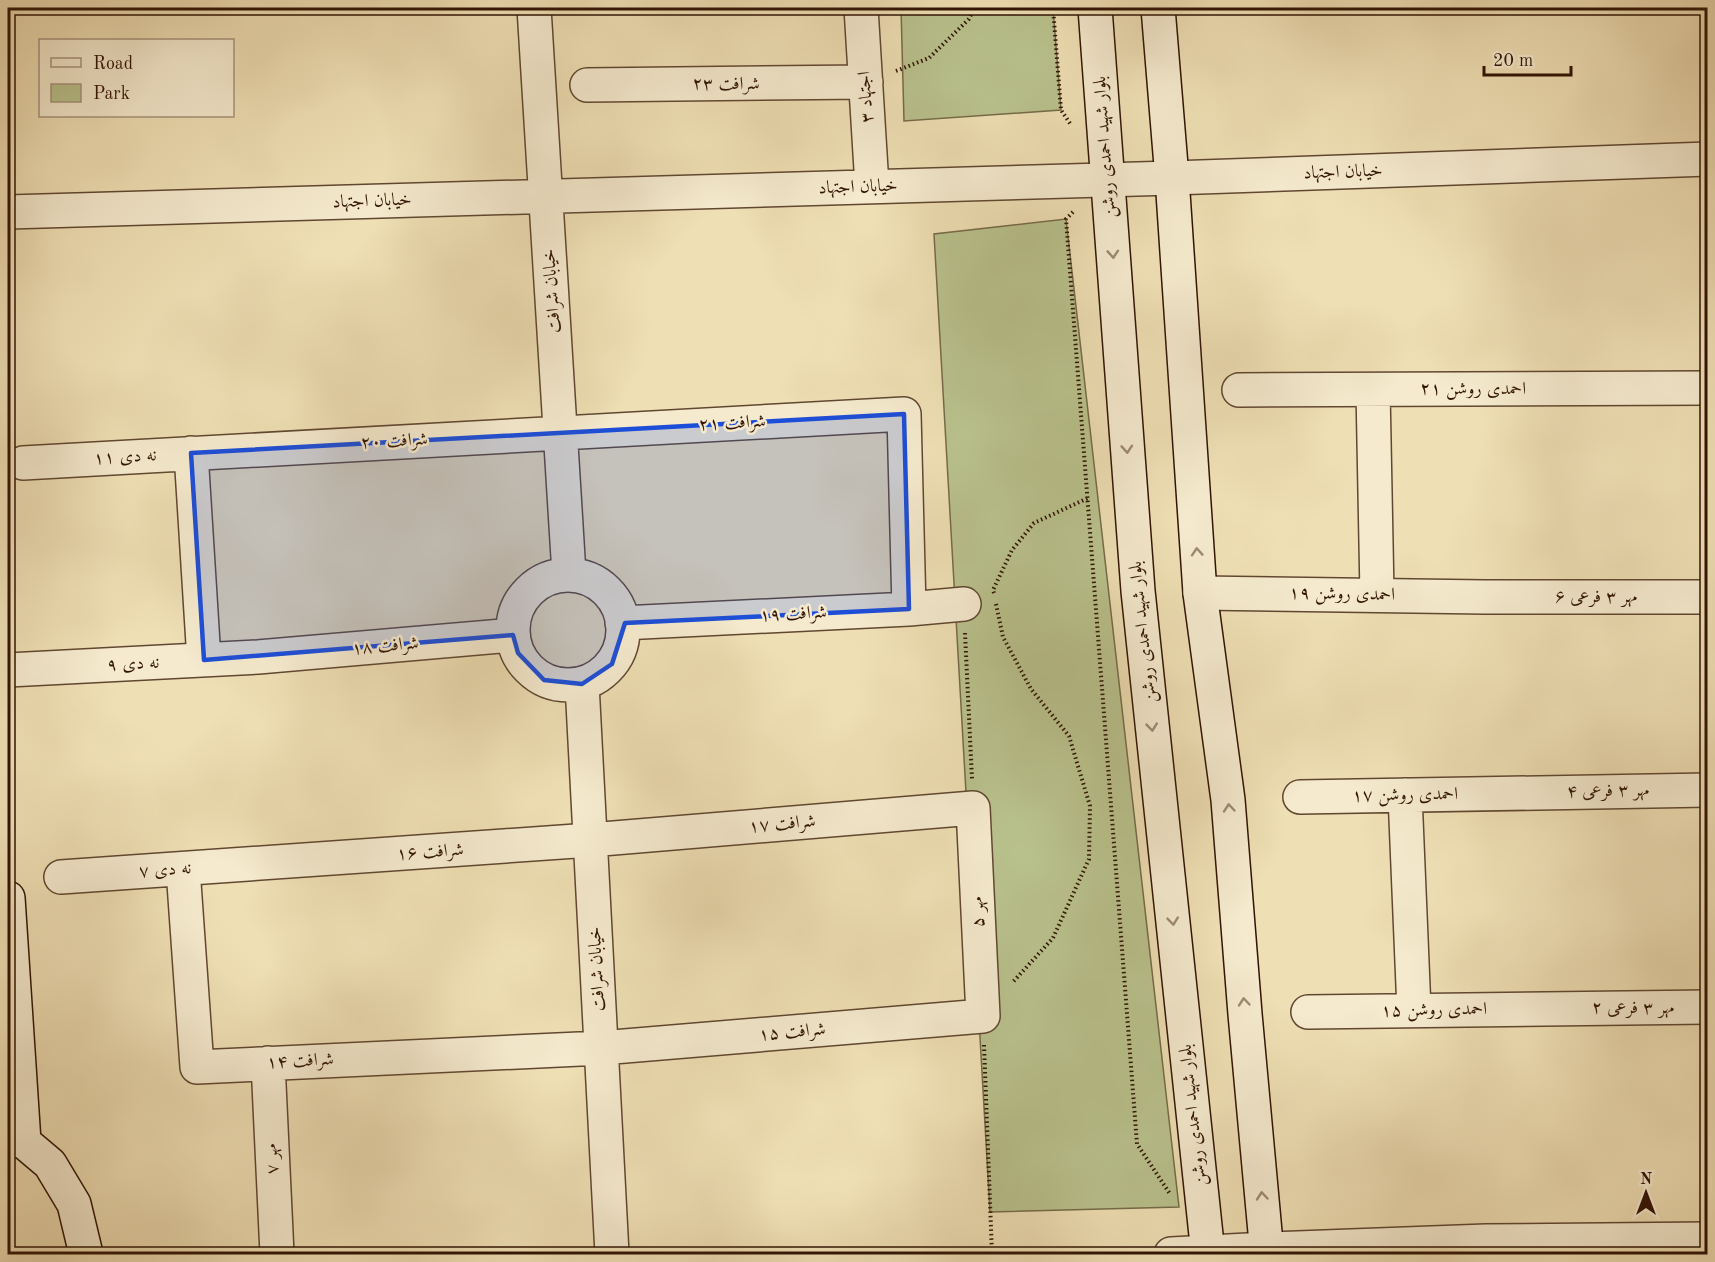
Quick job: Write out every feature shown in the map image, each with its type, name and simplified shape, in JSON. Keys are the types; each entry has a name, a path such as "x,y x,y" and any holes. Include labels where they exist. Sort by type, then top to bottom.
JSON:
{"street":[{"name":"خیابان شرافت","path":"534,8 569,574"},
{"name":"اجتهاد ۳","path":"861,8 872,186"},
{"name":"بلوار شهید احمدی روشن","path":"1095,8 1138,591 1208,1253"},
{"path":"1158,8 1200,593 1228,800 1267,1252"},
{"name":"شرافت ۲۳","path":"587,85 866,82"},
{"name":"خیابان اجتهاد","path":"8,212 1172,178 1707,159"},
{"name":"احمدی روشن ۲۱","path":"1239,390 1707,388"},
{"path":"1373,390 1377,594"},
{"name":"شرافت ۲۱","path":"561,432 904,414 909,609"},
{"name":"شرافت ۲۰","path":"227,451 561,432"},
{"name":"نه دی ۱۱","path":"23,463 227,451"},
{"path":"191,453 204,660"},
{"path":"569,574 587,578 602,586 614,598 622,614 622,623 624,632 620,649 612,664 599,676 582,684 563,685 544,680 529,669 518,654 513,635 514,616 522,599 535,586 552,577 569,574"},
{"name":"احمدی روشن ۱۹","path":"1200,593 1485,597"},
{"name":"مهر ۳ فرعی ۶","path":"1485,597 1707,597"},
{"name":"شرافت ۱۹","path":"622,623 909,609 964,604"},
{"name":"شرافت ۱۸","path":"258,657 513,635"},
{"name":"نه دی ۹","path":"8,670 258,657"},
{"name":"خیابان شرافت","path":"582,684 612,1254"},
{"name":"مهر ۳ فرعی ۴","path":"1509,793 1707,790"},
{"name":"احمدی روشن ۱۷","path":"1300,797 1509,793"},
{"path":"1405,795 1413,1010"},
{"name":"مهر ۵","path":"973,808 983,1016"},
{"name":"شرافت ۱۷","path":"590,840 973,808"},
{"name":"شرافت ۱۶","path":"269,863 590,840"},
{"name":"نه دی ۷","path":"62,877 269,863"},
{"name":"شرافت ۱۴","path":"183,869 197,1067 601,1048"},
{"path":"8,898 16,1140 50,1164 74,1204 86,1254"},
{"name":"مهر ۳ فرعی ۲","path":"1559,1008 1707,1007"},
{"name":"احمدی روشن ۱۵","path":"1308,1012 1559,1008"},
{"name":"شرافت ۱۵","path":"601,1048 983,1016"},
{"name":"مهر ۷","path":"268,1063 277,1254"},
{"path":"1171,1254 1486,1248 1707,1239"}],"path":[{"path":"866,82 929,58 969,19 974,8"},
{"path":"1075,211 1066,219 1137,1144 1173,1198"},
{"path":"992,1254 983,1016 1053,938 1089,859 1090,806 1069,736 1031,689 1003,637 993,590 1012,550 1034,523 1088,498"},
{"path":"964,604 973,808"}],"highlighted area":[{"path":"904,414 909,609 625,623 612,664 582,684 544,680 518,653 513,635 204,660 191,453"}],"green space":[{"path":"901,8 1053,8 1061,110 904,121"},
{"path":"1066,219 1179,1207 990,1212 934,234"}]}
